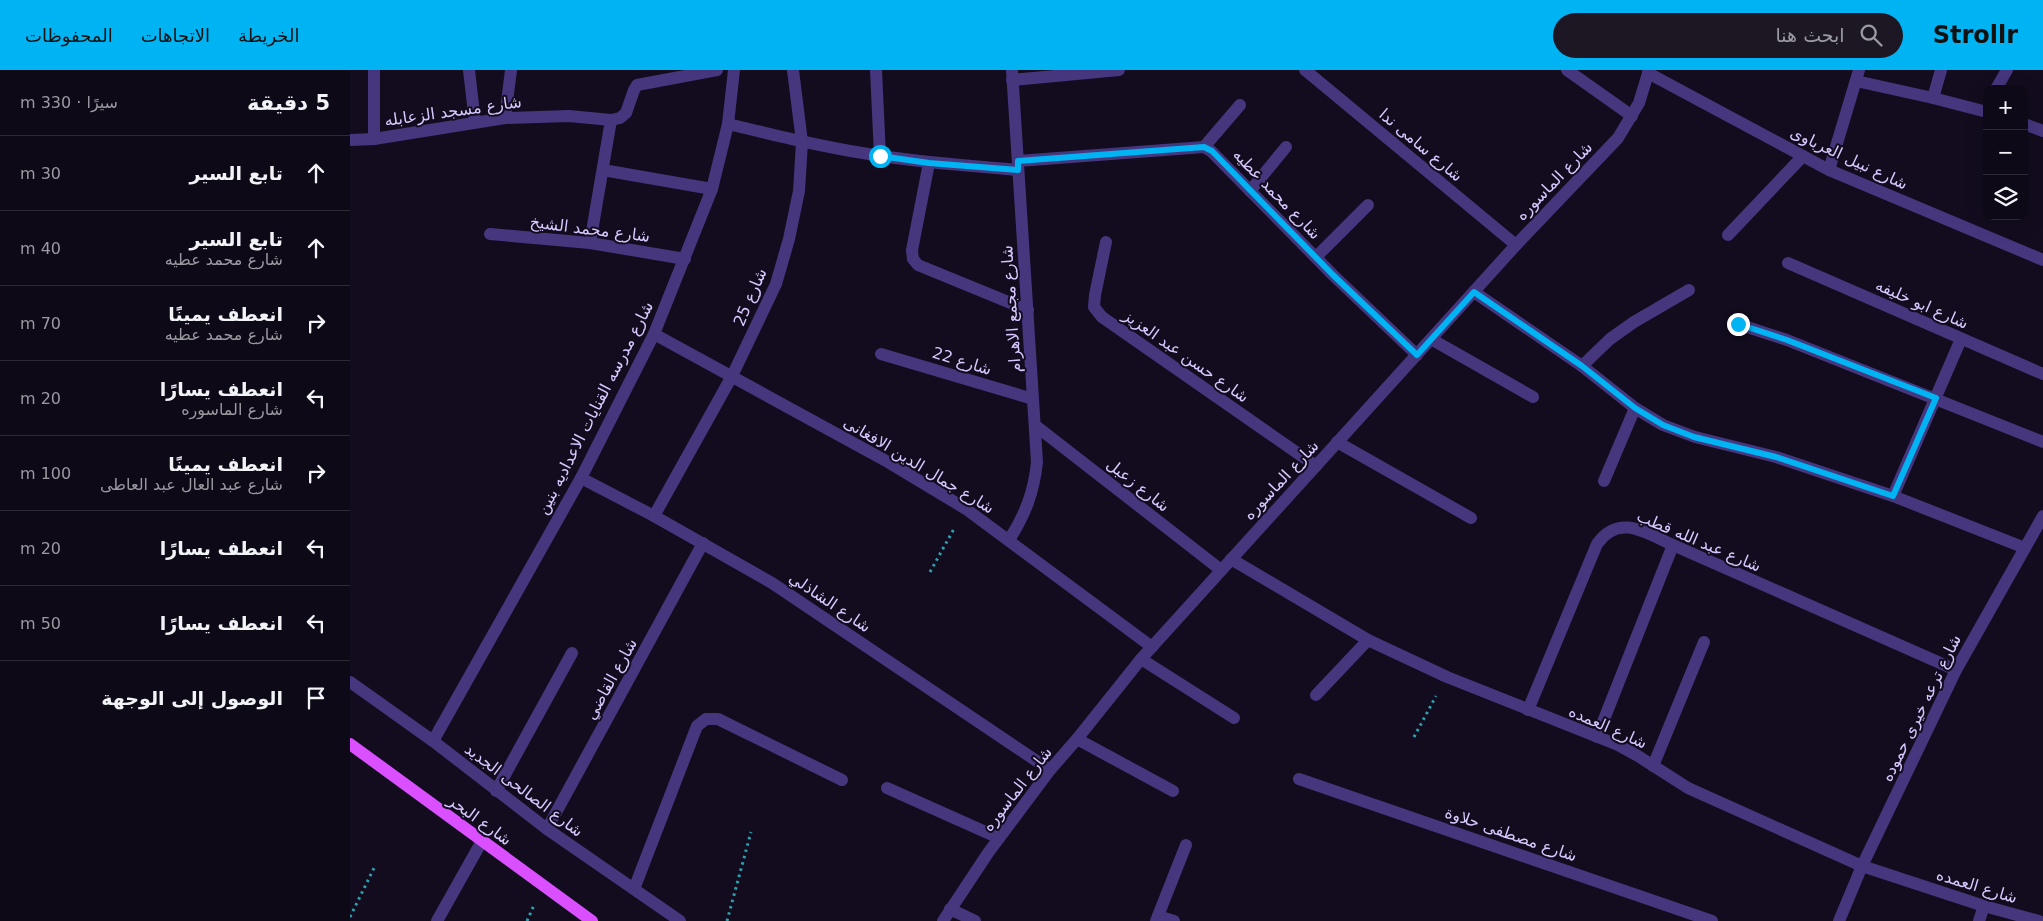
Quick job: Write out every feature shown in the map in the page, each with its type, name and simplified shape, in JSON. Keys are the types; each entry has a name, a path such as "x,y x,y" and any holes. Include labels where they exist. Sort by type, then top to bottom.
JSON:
{"main road":[{"name":"شارع البحر","path":"350,744 592,921"}],"street":[{"path":"374,70 374,139"},
{"path":"470,70 475,122"},
{"path":"505,118 511,70"},
{"path":"590,243 612,120 620,118 626,113 634,90 643,82 687,73 717,70"},
{"name":"شارع مدرسه القنايات الاعداديه بنين","path":"433,741 581,478 654,334 712,189 728,124 734,70"},
{"name":"شارع 25","path":"654,516 732,376 776,284 798,191 802,142 793,70"},
{"path":"876,70 880,156"},
{"path":"1012,75 1119,70"},
{"name":"شارع سامى ندا","path":"1305,70 1516,245"},
{"path":"1567,70 1632,116"},
{"path":"1933,98 1941,70"},
{"path":"1998,85 2007,70"},
{"name":"شارع الماسوره","path":"943,921 999,838 1050,770 1141,659 1230,558 1516,245 1618,138 1639,102 1648,71"},
{"name":"شارع نبيل العرباوى","path":"1648,71 1829,170 2043,260"},
{"name":"شارع مجمع الاهرام","path":"1009,540 1022,520 1033,492 1038,462 1012,75"},
{"path":"1829,170 1858,76 1933,98 1983,109"},
{"path":"728,124 802,142 880,156 929,163 1018,166 1204,147 1240,105"},
{"name":"شارع مسجد الزعابله","path":"350,140 374,139 505,118 569,116 612,120"},
{"path":"2028,125 2043,131"},
{"name":"شارع محمد عطيه","path":"1204,147 1212,151 1316,257 1417,355"},
{"path":"1250,191 1286,147"},
{"path":"1728,235 1803,156"},
{"path":"929,163 912,250 913,259 918,265 1028,310"},
{"path":"603,170 712,189"},
{"path":"1316,257 1368,205"},
{"name":"شارع محمد الشيخ","path":"490,234 590,243 685,259"},
{"name":"شارع حسن عبد العزيز","path":"1106,242 1094,307 1102,317 1316,466"},
{"name":"شارع ابو خليفه","path":"1788,263 2043,374"},
{"path":"1582,366 1610,339 1634,322 1689,290"},
{"path":"1474,292 1582,366 1635,408 1663,425 1694,437 1776,457 1893,496 2025,548"},
{"path":"1738,324 1787,340 2043,442"},
{"name":"شارع جمال الدين الافغانى","path":"654,334 888,462 966,510 1152,647"},
{"path":"1431,339 1533,397"},
{"path":"1893,496 1961,339"},
{"name":"شارع 22","path":"881,354 1033,399"},
{"path":"1604,481 1635,408"},
{"name":"شارع زعبل","path":"1036,426 1220,570"},
{"path":"1337,442 1471,518"},
{"name":"شارع الشاذلي","path":"581,478 654,516 772,582 1050,770"},
{"name":"شارع ترعه خيرى حموده","path":"1839,921 1862,866 1956,670 2043,516"},
{"name":"شارع عبد الله قطب","path":"1528,710 1597,544 1611,530 1620,527 1630,527 1673,545 1956,670"},
{"name":"شارع القاضي","path":"547,829 703,544"},
{"path":"1597,737 1673,545"},
{"name":"شارع العمده","path":"1230,558 1368,640 1446,677 1618,745 1688,788 1862,866 1984,906 2039,921"},
{"path":"1316,695 1368,640"},
{"path":"1653,766 1704,642"},
{"path":"496,791 572,653"},
{"path":"1141,659 1234,718"},
{"name":"شارع الصالحى الجديد","path":"350,682 433,741 547,829 680,921"},
{"path":"634,889 697,726 706,719 718,719 842,780"},
{"path":"1077,739 1173,791"},
{"name":"شارع مصطفى حلاوة","path":"1299,779 1712,921"},
{"path":"887,788 999,838"},
{"path":"437,921 482,841"},
{"path":"1174,921 1157,918 1186,845"},
{"path":"1979,921 1984,906"},
{"path":"950,909 976,921"}],"path":[{"path":"930,572 966,510"},
{"path":"1414,737 1446,677"},
{"path":"727,921 751,832"},
{"path":"350,917 374,868"}],"route":[{"path":"880,156 929,163 1018,170 1018,161 1193,146 1204,147 1212,151 1333,275 1417,355 1474,292 1582,366 1635,408 1663,425 1694,437 1776,457 1893,496 1936,398 1787,340 1738,324"}]}
